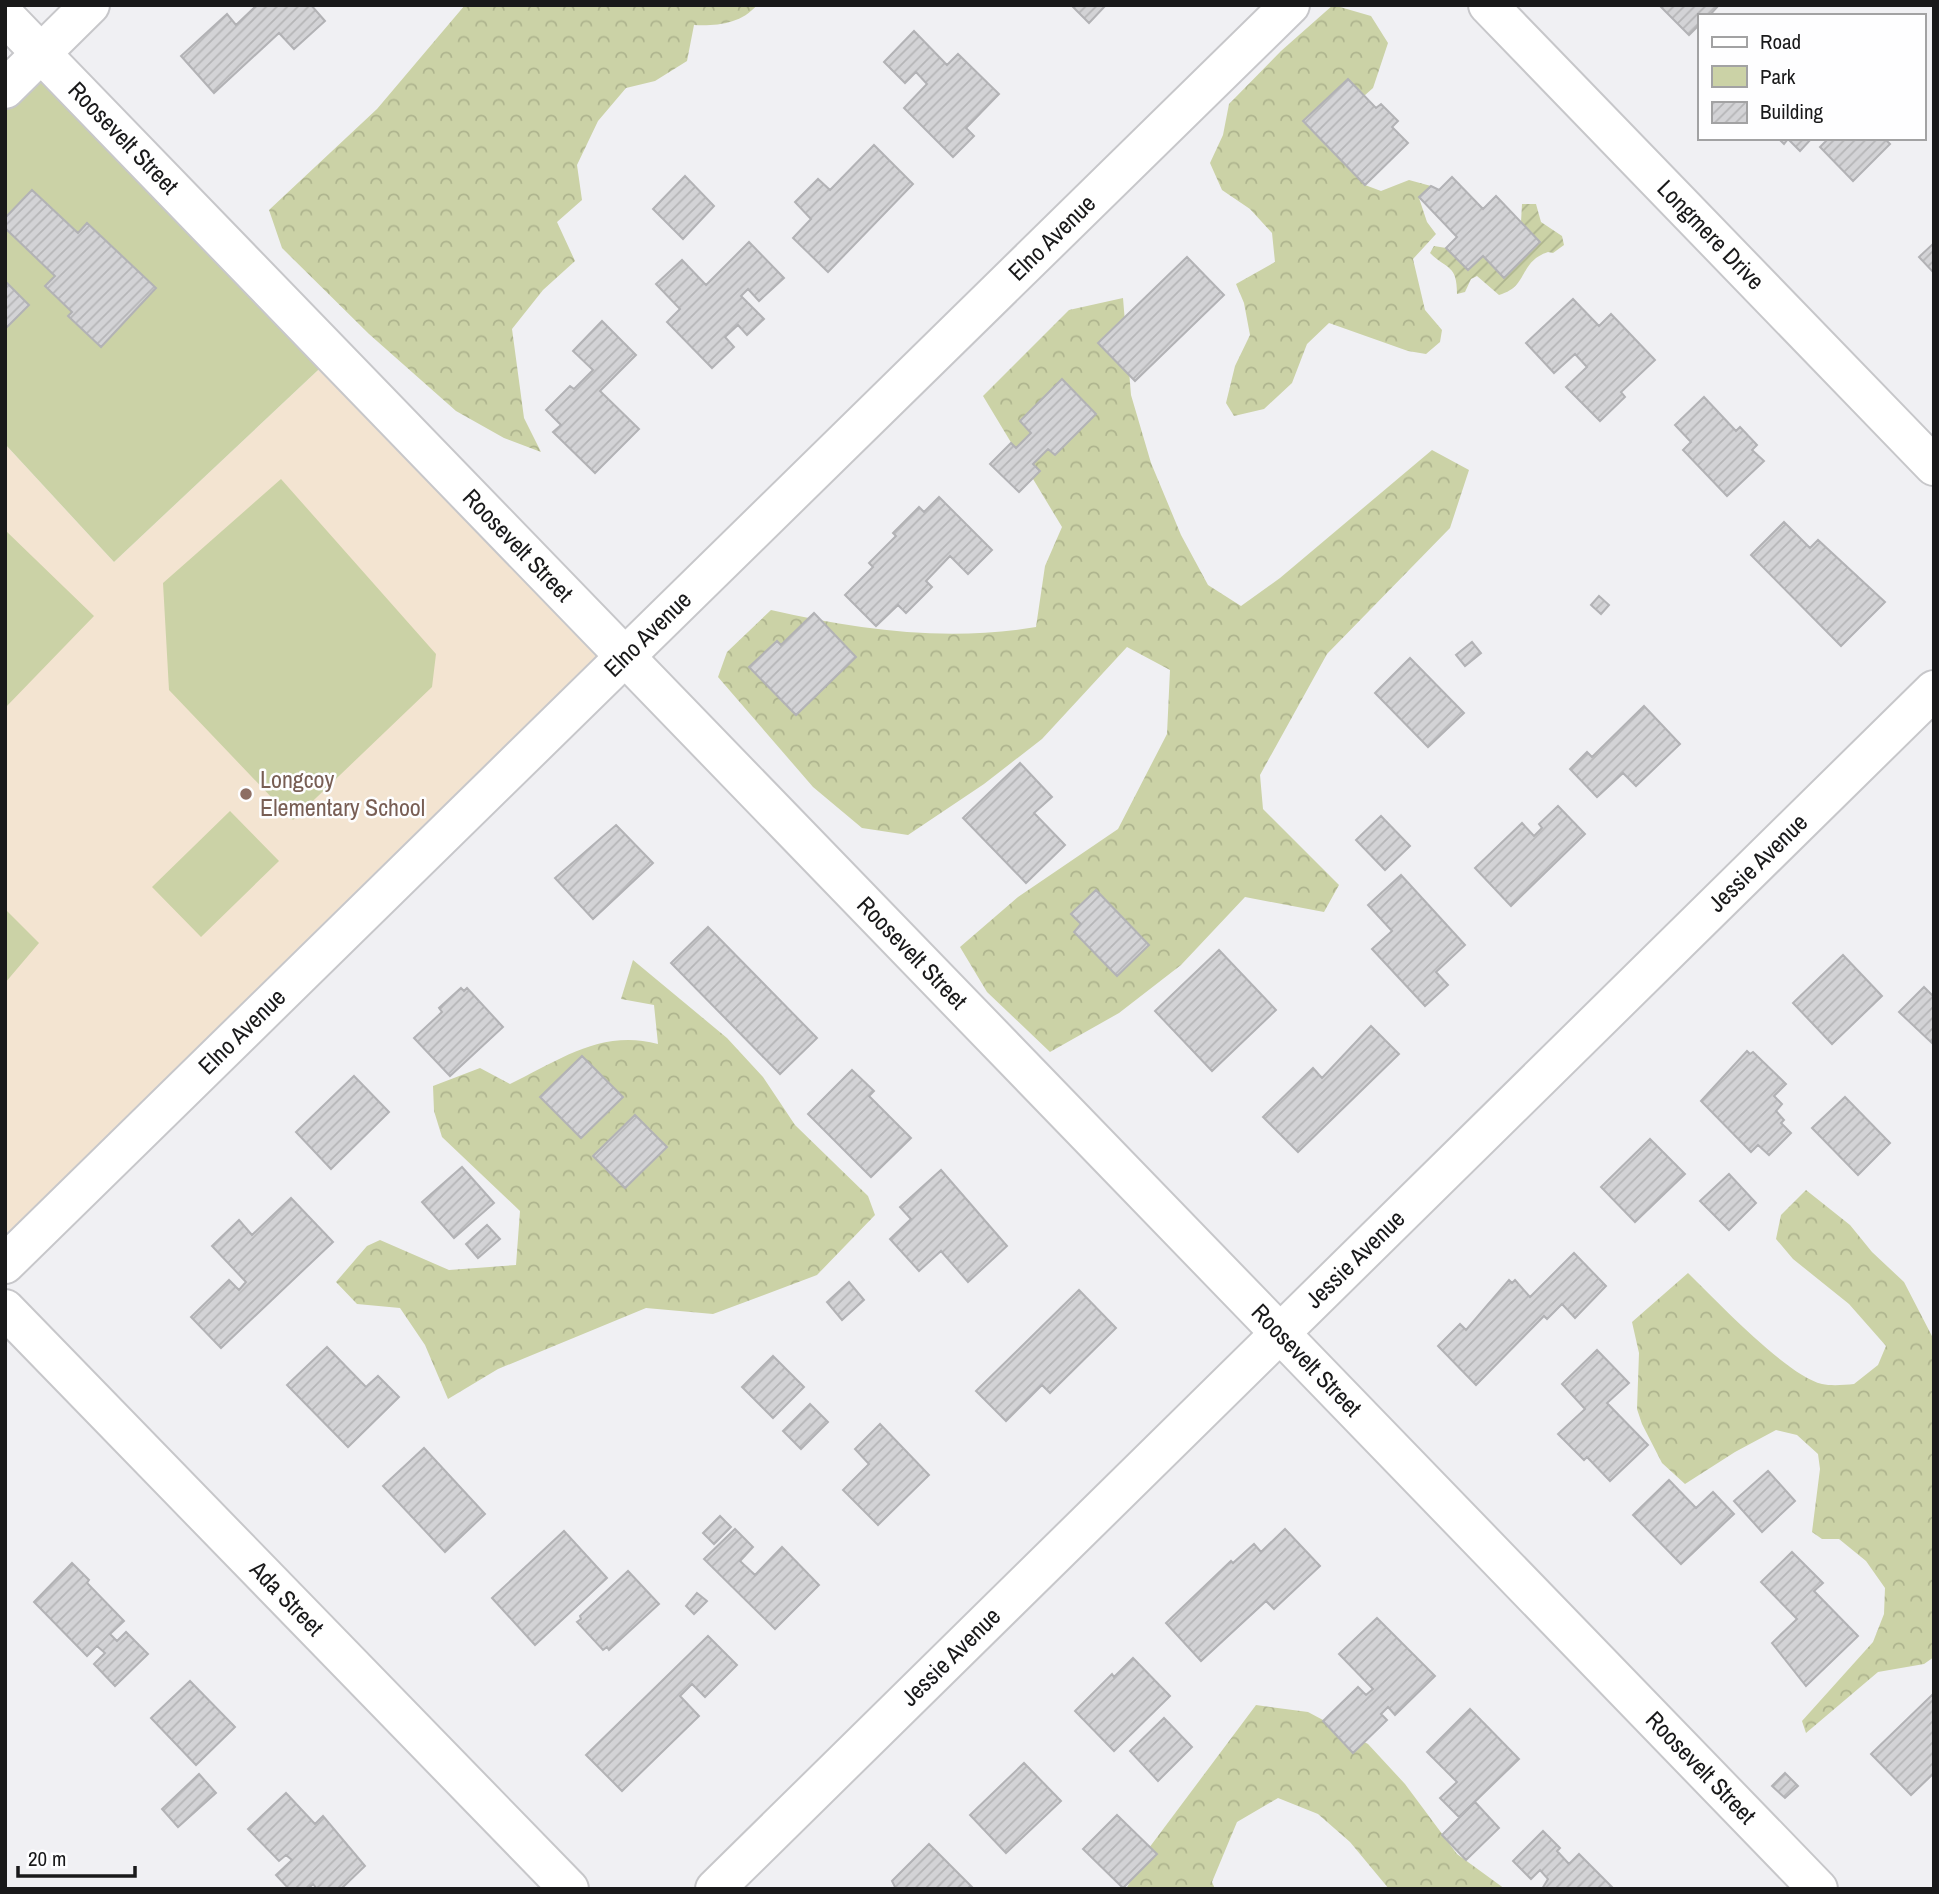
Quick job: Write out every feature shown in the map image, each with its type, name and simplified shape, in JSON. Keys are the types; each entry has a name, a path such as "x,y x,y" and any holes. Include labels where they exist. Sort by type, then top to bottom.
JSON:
{"street":[{"path":"5,89 90,5"},
{"name":"Elno Avenue","path":"5,1264 1290,5"},
{"name":"Longmere Drive","path":"1488,5 1934,466"},
{"name":"Roosevelt Street","path":"5,16 1818,1889"},
{"name":"Jessie Avenue","path":"715,1889 1934,690"},
{"name":"Ada Street","path":"5,1309 569,1889"}],"shaded area":[{"name":"Longcoy Elementary School","path":"333,356 625,659 5,1264 5,444 114,562"}],"green space":[{"path":"465,5 757,5 736,20 694,25 687,61 655,81 626,88 598,121 577,165 582,200 557,222 575,261 543,290 512,329 524,418 541,452 504,438 456,411 369,334 282,248 269,210 377,109"},
{"path":"1333,5 1371,16 1388,43 1373,88 1364,96 1347,79 1303,122 1365,185 1381,191 1409,180 1431,186 1419,198 1427,222 1436,234 1413,259 1425,310 1442,330 1440,342 1426,354 1408,351 1329,323 1307,344 1292,383 1264,409 1234,416 1226,403 1235,366 1250,335 1244,303 1236,284 1275,262 1272,233 1250,209 1222,190 1210,163 1223,135 1229,104 1281,51"},
{"path":"52,64 333,356 114,562 5,444 5,109"},
{"path":"1522,204 1536,204 1541,222 1562,236 1564,245 1553,253 1539,256 1527,268 1520,281 1508,291 1499,295 1477,276 1471,279 1465,292 1457,294 1453,272 1430,253 1434,246 1446,248 1468,270 1483,256 1504,277 1540,242 1521,222"},
{"path":"1123,298 1131,395 1151,463 1181,535 1208,585 1241,606 1280,578 1432,450 1469,470 1450,528 1327,654 1260,775 1263,809 1339,885 1324,912 1245,897 1181,965 1119,1013 1050,1052 987,992 960,947 1018,897 1118,829 1167,734 1170,670 1127,647 1042,739 984,784 908,835 862,828 813,787 718,677 727,652 771,610 903,632 969,633 1036,627 1045,566 1062,527 983,396 1069,310"},
{"path":"281,479 436,654 432,687 293,820 169,690 163,583"},
{"path":"5,530 94,616 5,708"},
{"path":"230,811 279,861 201,937 152,887"},
{"path":"5,909 39,943 5,983"},
{"path":"633,960 727,1038 763,1077 795,1125 868,1196 875,1215 817,1275 713,1314 646,1308 498,1369 448,1399 425,1345 400,1308 357,1304 336,1282 367,1246 380,1240 449,1270 516,1265 520,1211 442,1137 434,1111 433,1086 480,1068 510,1084 581,1049 599,1044 637,1040 658,1044 654,1005 621,999"},
{"path":"1806,1190 1850,1225 1872,1252 1904,1282 1934,1340 1934,1657 1924,1664 1878,1672 1806,1733 1802,1721 1873,1642 1884,1614 1885,1588 1866,1561 1839,1539 1822,1539 1812,1532 1820,1469 1818,1454 1797,1435 1776,1430 1685,1484 1662,1463 1637,1409 1639,1353 1632,1322 1688,1273 1752,1335 1790,1367 1822,1384 1854,1384 1878,1365 1886,1346 1849,1304 1793,1259 1776,1239 1781,1215"},
{"path":"1256,1705 1308,1712 1368,1744 1405,1784 1457,1854 1505,1889 1389,1889 1350,1842 1318,1814 1278,1798 1237,1822 1212,1882 1215,1889 1126,1889 1149,1848"}],"building":[{"path":"257,5 311,5 325,21 294,49 279,33 214,93 181,56 227,14 236,25"},
{"path":"1071,5 1106,5 1089,23"},
{"path":"1659,5 1719,5 1711,14 1698,14 1698,26 1689,35"},
{"path":"914,31 947,65 958,54 999,94 966,128 974,136 953,157 904,108 927,84 916,72 905,83 884,62"},
{"path":"1348,79 1376,108 1381,104 1398,121 1392,127 1408,143 1365,185 1303,121"},
{"path":"1789,140 1810,140 1800,151"},
{"path":"1886,140 1890,144 1853,181 1820,147 1826,141"},
{"path":"874,145 913,184 828,272 793,238 811,219 795,202 818,179 830,190"},
{"path":"685,176 714,206 683,239 653,209"},
{"path":"1452,177 1483,209 1496,196 1540,242 1504,278 1483,256 1468,270 1446,248 1457,237 1419,197 1431,186 1439,190"},
{"path":"32,190 78,233 87,223 156,288 101,347 68,316 72,312 45,286 55,276 5,228 5,218"},
{"path":"749,242 784,278 759,301 748,289 741,296 764,319 747,335 738,325 725,337 734,347 712,368 667,322 680,309 656,284 682,260 706,285"},
{"path":"1934,243 1934,273 1919,257"},
{"path":"1187,257 1224,295 1135,381 1098,343"},
{"path":"5,281 29,305 5,329"},
{"path":"1573,299 1599,326 1611,314 1655,360 1621,392 1625,397 1600,421 1566,387 1587,367 1575,354 1554,373 1526,343"},
{"path":"602,321 636,355 600,391 639,429 595,473 553,432 561,425 546,410 570,386 574,389 593,370 573,351"},
{"path":"1062,379 1096,414 1055,455 1048,449 1033,464 1040,471 1019,492 990,464 1011,443 1016,448 1031,433 1020,421"},
{"path":"1704,397 1736,431 1740,427 1757,445 1752,450 1764,461 1727,496 1683,450 1691,442 1675,425"},
{"path":"939,497 992,550 968,574 950,556 926,581 932,587 906,613 898,605 876,626 845,595 873,567 869,563 896,536 893,533 919,507 924,512"},
{"path":"1784,522 1810,548 1818,540 1885,602 1841,646 1751,555"},
{"path":"1599,596 1609,605 1601,614 1591,605"},
{"path":"814,613 856,657 796,715 749,667 777,641 781,645"},
{"path":"1472,642 1481,653 1465,666 1456,655"},
{"path":"1410,658 1464,713 1428,747 1375,693"},
{"path":"1644,706 1680,744 1636,786 1623,773 1597,797 1570,769 1587,752 1592,757"},
{"path":"1020,763 1052,797 1034,813 1065,845 1026,883 963,818"},
{"path":"1558,806 1585,834 1511,906 1475,868 1522,823 1534,836 1542,828 1539,824"},
{"path":"1381,816 1410,846 1385,870 1356,840"},
{"path":"616,825 653,863 593,919 555,878"},
{"path":"1401,875 1465,945 1436,972 1448,985 1425,1006 1372,949 1392,931 1368,905"},
{"path":"1096,890 1149,945 1117,976 1074,932 1081,924 1071,914"},
{"path":"708,927 817,1038 780,1074 671,963"},
{"path":"1219,950 1276,1010 1212,1071 1155,1011"},
{"path":"1843,955 1882,996 1832,1044 1793,1003"},
{"path":"1924,987 1934,997 1933,1044 1899,1012"},
{"path":"461,988 464,991 467,988 503,1027 450,1076 414,1038 442,1012 439,1008"},
{"path":"1371,1026 1399,1054 1298,1152 1263,1117 1313,1068 1322,1078"},
{"path":"1747,1051 1750,1054 1753,1052 1786,1084 1774,1096 1782,1104 1776,1111 1784,1120 1781,1123 1791,1133 1769,1155 1758,1145 1751,1152 1701,1101"},
{"path":"582,1056 623,1097 581,1138 540,1097"},
{"path":"852,1070 874,1091 869,1096 911,1138 871,1177 808,1114"},
{"path":"354,1076 389,1112 331,1169 296,1132"},
{"path":"1845,1097 1890,1143 1858,1175 1812,1128"},
{"path":"635,1115 667,1147 625,1188 593,1156"},
{"path":"1650,1139 1685,1174 1635,1222 1601,1187"},
{"path":"462,1167 494,1203 454,1238 422,1202"},
{"path":"941,1170 1007,1246 968,1282 941,1251 919,1271 890,1239 911,1219 900,1207"},
{"path":"1729,1174 1756,1203 1729,1230 1700,1201"},
{"path":"291,1198 333,1242 221,1348 191,1317 229,1280 239,1290 246,1282 212,1246 239,1220 252,1235"},
{"path":"487,1225 500,1239 478,1258 466,1244"},
{"path":"1574,1253 1606,1286 1575,1318 1562,1304 1547,1319 1544,1316 1476,1385 1438,1346 1460,1324 1466,1330 1509,1280 1512,1283 1515,1280 1530,1297"},
{"path":"849,1282 864,1300 842,1320 827,1302"},
{"path":"1079,1290 1116,1328 1050,1393 1042,1385 1006,1421 976,1391"},
{"path":"327,1347 366,1387 378,1376 399,1397 348,1447 287,1385"},
{"path":"1597,1350 1629,1383 1607,1403 1648,1445 1610,1481 1587,1457 1584,1460 1558,1434 1585,1409 1562,1384"},
{"path":"773,1356 804,1387 773,1418 742,1387"},
{"path":"810,1404 828,1422 801,1449 783,1431"},
{"path":"880,1424 929,1475 878,1525 843,1490 869,1464 855,1449"},
{"path":"424,1448 485,1514 445,1552 383,1486"},
{"path":"1768,1471 1795,1501 1762,1532 1734,1501"},
{"path":"1669,1480 1696,1508 1713,1492 1734,1514 1681,1564 1633,1515"},
{"path":"720,1516 731,1527 714,1544 703,1533"},
{"path":"735,1529 753,1547 740,1561 755,1575 782,1547 819,1585 775,1629 704,1559"},
{"path":"1285,1529 1320,1566 1274,1609 1266,1601 1201,1661 1166,1623 1231,1561 1233,1563 1254,1544 1261,1552"},
{"path":"564,1531 607,1578 535,1645 492,1598"},
{"path":"1792,1552 1823,1583 1814,1591 1858,1636 1806,1686 1772,1643 1797,1619 1761,1582"},
{"path":"72,1563 89,1580 87,1583 124,1621 110,1634 117,1641 126,1632 148,1654 115,1686 94,1664 105,1653 97,1646 87,1656 34,1602"},
{"path":"628,1571 659,1604 609,1650 607,1647 603,1650 577,1622 581,1619 580,1616"},
{"path":"697,1593 707,1601 694,1614 686,1606"},
{"path":"1377,1618 1435,1676 1395,1715 1388,1707 1381,1714 1387,1720 1353,1753 1323,1721 1358,1687 1366,1695 1373,1689 1339,1654"},
{"path":"708,1636 737,1665 705,1697 692,1684 680,1696 699,1716 622,1791 586,1755"},
{"path":"1133,1658 1170,1696 1114,1751 1075,1711 1112,1674 1114,1677"},
{"path":"190,1681 235,1727 196,1765 151,1718"},
{"path":"1933,1694 1934,1773 1911,1795 1871,1754"},
{"path":"1470,1709 1519,1759 1459,1817 1440,1798 1457,1782 1427,1752"},
{"path":"1164,1718 1192,1747 1158,1781 1130,1751"},
{"path":"1024,1763 1061,1801 1006,1853 970,1815"},
{"path":"1785,1773 1798,1786 1785,1798 1772,1786"},
{"path":"199,1774 216,1793 178,1827 162,1809"},
{"path":"286,1793 315,1824 323,1816 365,1866 341,1889 317,1889 313,1884 308,1889 289,1889 276,1875 292,1860 286,1855 279,1861 248,1829"},
{"path":"1475,1802 1499,1828 1466,1860 1442,1835"},
{"path":"1117,1815 1157,1854 1123,1888 1083,1849"},
{"path":"1543,1831 1560,1848 1557,1851 1569,1864 1579,1854 1614,1889 1542,1889 1548,1879 1540,1870 1531,1879 1513,1861"},
{"path":"929,1844 974,1889 896,1889 892,1881"}],"place":[{"name":"Longcoy Elementary School","path":"246,794"}]}
